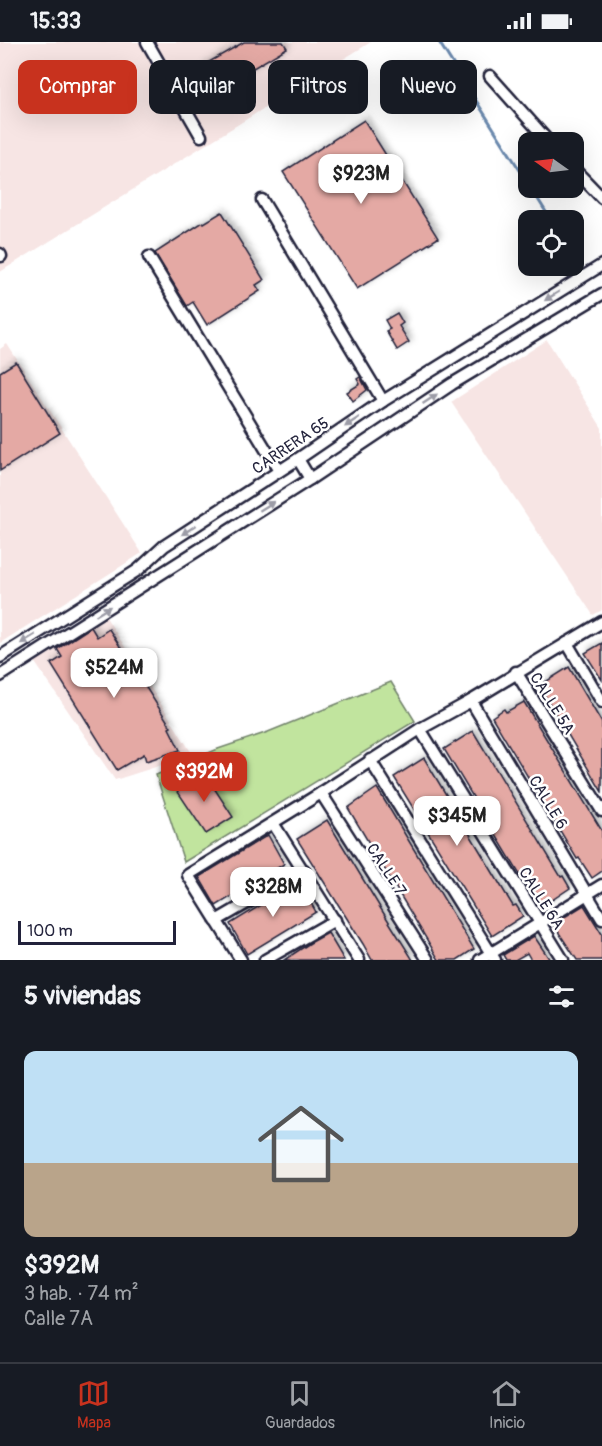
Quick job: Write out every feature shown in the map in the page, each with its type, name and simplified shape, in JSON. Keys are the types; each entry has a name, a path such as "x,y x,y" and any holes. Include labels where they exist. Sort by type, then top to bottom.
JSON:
{"street":[{"path":"147,42 201,136"},
{"path":"490,76 540,132"},
{"path":"584,179 602,198"},
{"path":"262,200 383,401"},
{"path":"149,257 279,471"},
{"name":"CARRERA 65","path":"0,657 138,570 164,546 383,401 602,265"},
{"path":"0,676 310,479 452,384 602,294"},
{"path":"298,459 310,479"},
{"path":"241,960 189,875 420,729 602,622"},
{"path":"567,643 602,702"},
{"name":"CALLE 5A","path":"516,672 602,811"},
{"name":"CALLE 6","path":"471,701 602,919"},
{"name":"CALLE 6A","path":"420,729 563,960"},
{"path":"370,760 493,957"},
{"name":"CALLE 7","path":"321,793 428,960"},
{"path":"273,823 359,960"},
{"path":"216,921 304,870"},
{"path":"480,960 493,957 540,923 602,885"},
{"path":"265,960 335,920"}],"shaded area":[{"path":"0,42 371,42 342,60 268,60 268,106 256,113 256,60 149,60 149,114 255,114 0,272"},
{"path":"547,340 602,428 602,610 593,615 451,402"},
{"path":"7,344 142,553 0,643 0,349"},
{"path":"106,617 193,755 115,780 34,661"}],"green space":[{"path":"391,682 415,721 184,862 156,775"}],"building":[{"path":"244,42 283,42 287,48 256,66 256,60 212,60"},
{"path":"364,120 438,238 357,289 283,172"},
{"path":"222,212 264,280 256,285 260,291 207,325 193,302 187,306 155,253"},
{"path":"397,313 403,323 399,326 409,342 397,350 386,331 390,329 385,320"},
{"path":"16,362 60,433 0,471 0,372"},
{"path":"360,377 367,390 353,401 347,392 360,384 357,379"},
{"path":"91,627 97,637 109,629 171,727 169,728 180,750 146,761 144,754 117,770 51,664 62,657 57,649"},
{"path":"602,643 602,680 585,653"},
{"path":"569,667 602,723 602,792 539,686"},
{"path":"524,702 602,831 602,871 592,878 579,858 577,859 492,717 504,709 506,712"},
{"path":"473,731 561,877 563,876 570,888 540,908 444,749"},
{"path":"424,758 513,906 516,905 523,916 492,936 394,777"},
{"path":"203,771 233,817 206,834 176,789"},
{"path":"377,788 474,949 457,960 439,960 348,808"},
{"path":"327,820 413,960 372,960 297,839"},
{"path":"268,835 284,864 216,906 199,877"},
{"path":"299,882 316,912 247,954 230,924"},
{"path":"584,905 602,934 602,960 577,960 553,924"},
{"path":"328,933 344,960 284,960 310,943"},
{"path":"534,936 550,960 531,960 527,953 515,960 506,960 503,955"}],"waterway":[{"path":"439,42 518,167"},
{"path":"537,198 545,210"}]}
